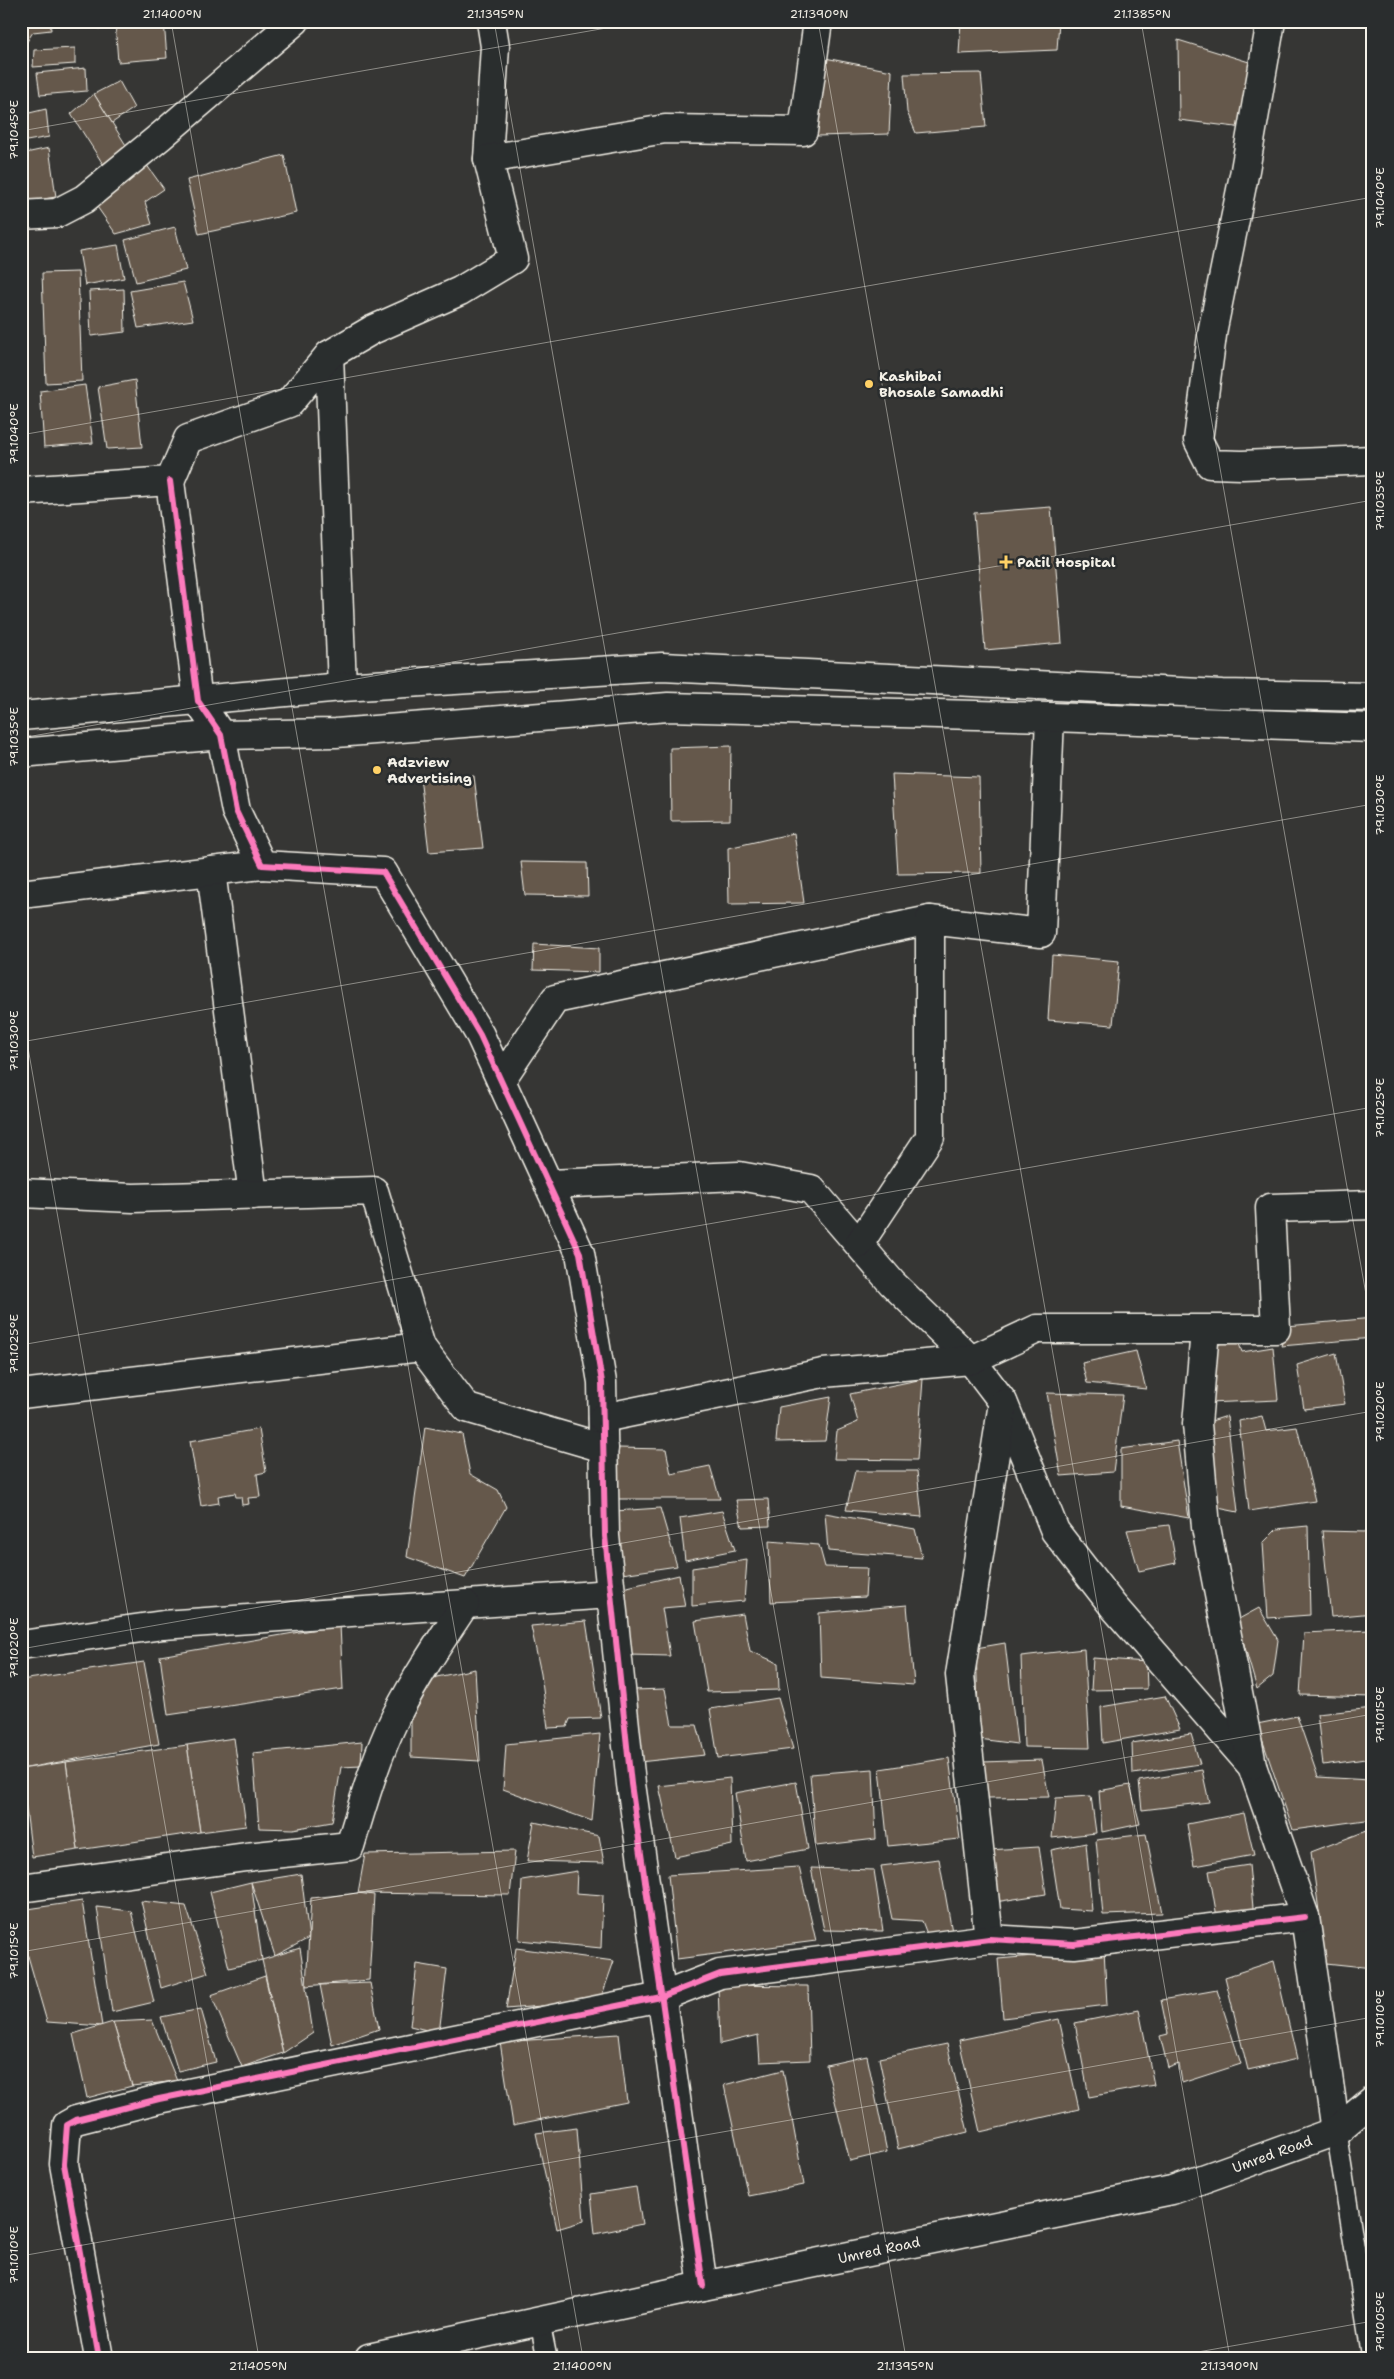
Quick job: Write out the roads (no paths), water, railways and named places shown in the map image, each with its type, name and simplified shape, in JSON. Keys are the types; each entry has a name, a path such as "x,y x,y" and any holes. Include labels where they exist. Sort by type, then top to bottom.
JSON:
{"street":[{"path":"21,215 57,213 84,199 295,21"},
{"path":"262,865 236,811 221,735 198,701 170,481 188,439 289,404 329,355 372,330 460,291 514,259 488,160 495,46 491,21"},
{"path":"488,160 665,130 803,131 818,21"},
{"path":"1271,21 1245,170 1213,328 1198,440 1210,464 1242,465 1373,460"},
{"path":"329,355 342,687"},
{"path":"21,491 170,481"},
{"path":"21,716 342,687 662,667 1222,694 1373,697"},
{"path":"21,753 221,735 336,733 668,707 1373,728"},
{"path":"501,1080 555,999 930,920 1041,933 1050,717"},
{"path":"21,894 262,865 384,872 480,1035 580,1253 602,1382 605,1536 631,1784 703,2286"},
{"path":"211,871 253,1195"},
{"path":"859,1244 930,1137 930,920"},
{"path":"548,1184 739,1176 811,1189 892,1283 971,1360 1003,1402 1055,1531 1113,1606 1252,1766"},
{"path":"21,1193 133,1198 374,1191 421,1347 467,1408 604,1448"},
{"path":"603,1418 822,1373 971,1360 1037,1329 1276,1329 1270,1208 1373,1205"},
{"path":"1205,1330 1197,1424 1206,1527 1252,1766 1305,1917 1336,2131"},
{"path":"21,1394 421,1347"},
{"path":"989,1939 960,1674 1003,1402"},
{"path":"21,1645 163,1625 611,1594"},
{"path":"21,1888 246,1857 350,1846 377,1762 396,1716 465,1604"},
{"path":"99,2358 64,2164 67,2124 76,2120 159,2098 661,1997 720,1974 989,1939 1074,1944 1305,1917"},
{"name":"Umred Road","path":"369,2358 540,2323 703,2286 1172,2190 1336,2131 1373,2100"}],"lane":[{"path":"1336,2131 1372,2358"},
{"path":"540,2323 547,2358"}],"place":[{"name":"Kashibai Bhosale Samadhi","path":"869,384"},
{"name":"Patil Hospital","path":"1006,562"},
{"name":"Adzview Advertising","path":"377,770"}]}
